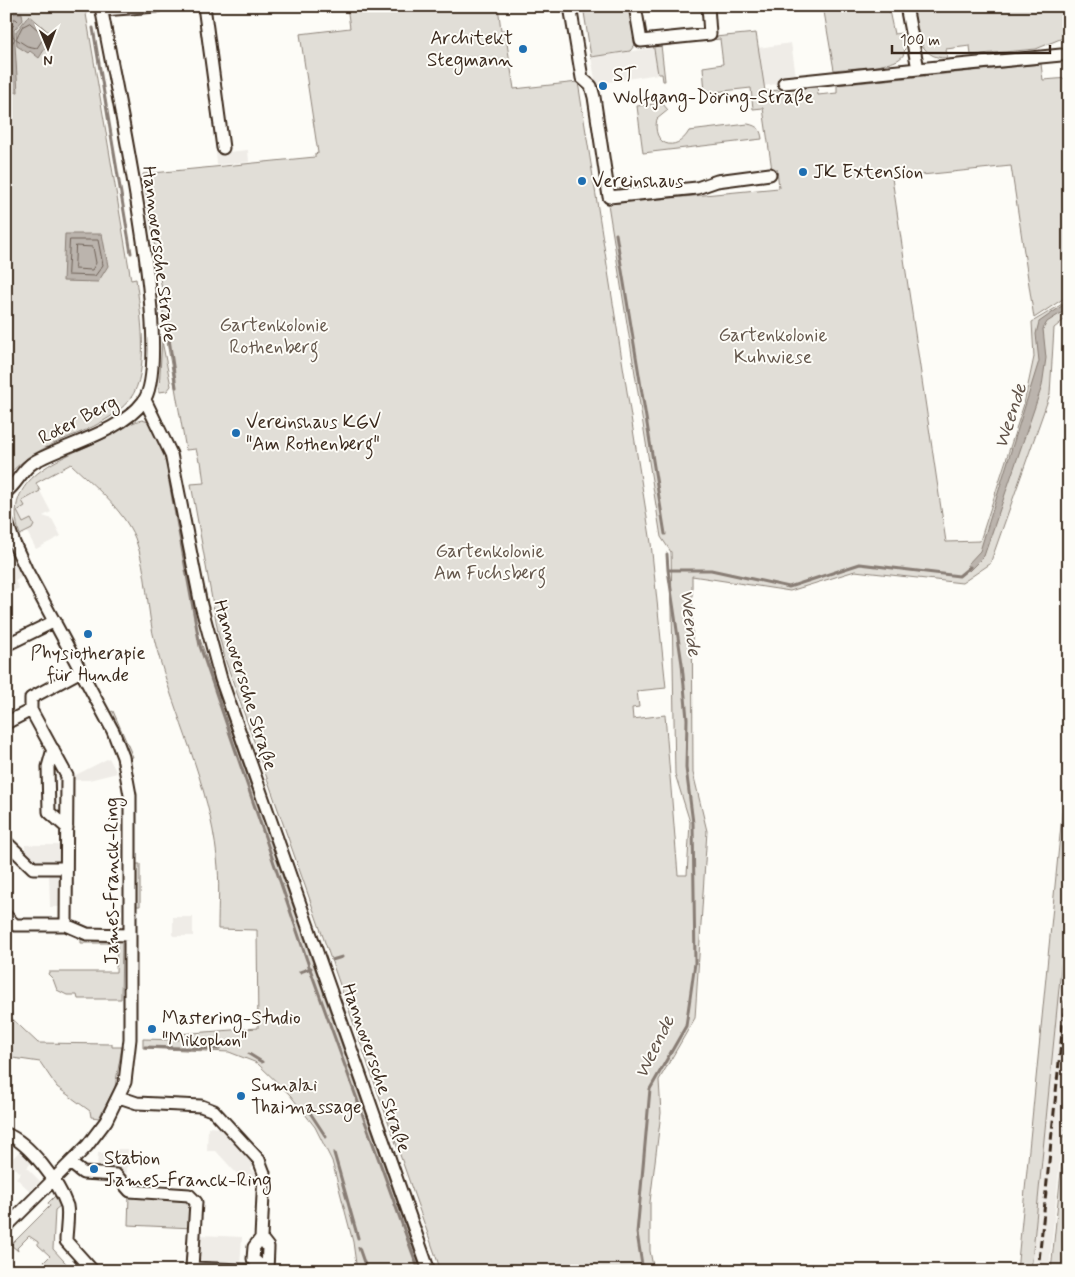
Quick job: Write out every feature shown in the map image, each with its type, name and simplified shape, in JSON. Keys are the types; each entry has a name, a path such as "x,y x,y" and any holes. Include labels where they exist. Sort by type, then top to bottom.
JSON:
{"street":[{"path":"102,8 157,6"},
{"path":"204,6 223,148"},
{"path":"570,6 582,78 591,86 594,97 609,197 698,188 717,181 770,174"},
{"path":"635,6 641,42 710,34 708,6"},
{"path":"906,6 918,69"},
{"name":"Hannoversche Straße","path":"102,8 132,176 149,290 154,357 150,386 145,400 172,454 203,613 221,680 429,1271"},
{"path":"784,83 1061,55"},
{"name":"Roter Berg","path":"6,492 33,463 114,425 130,415 145,400"},
{"name":"James-Franck-Ring","path":"6,519 14,543 113,730 124,757 130,795 130,1060 120,1096 106,1121 70,1163 6,1227"},
{"path":"6,646 55,621"},
{"path":"66,925 67,776 31,710 31,698 82,670"},
{"path":"6,723 31,710"},
{"path":"53,749 48,767 49,812 67,828"},
{"path":"6,842 33,868 66,868"},
{"path":"7,919 15,925 66,925 87,934 130,935"},
{"path":"70,1163 83,1173 116,1175 130,1191 189,1194 196,1202 192,1269 267,1271 268,1247 261,1238 262,1166 214,1111 201,1106 137,1103 120,1096"},
{"path":"6,1134 15,1137 45,1167 67,1207 66,1241 92,1271"}],"shaded area":[{"path":"791,43 796,76 788,77 788,82 764,86 758,48"},
{"path":"654,48 658,74 596,84 591,57"},
{"path":"248,150 249,162 217,165 216,153"},
{"path":"40,491 51,512 43,516 52,519 61,536 36,549 27,532 34,525 33,521 23,523 17,511 24,506 22,501"},
{"path":"16,565 22,577 15,581 19,588 6,595 6,567 8,569"},
{"path":"109,758 117,773 89,780 74,780 72,777"},
{"path":"25,845 63,845 64,858 58,864 34,864 25,855"},
{"path":"49,875 63,875 63,907 50,907"},
{"path":"1069,887 1069,1071 1049,1271 1031,1271"},
{"path":"173,917 193,917 193,936 173,936"},
{"path":"208,1127 222,1128 254,1166 251,1169 257,1176 247,1185 216,1151 207,1151"},
{"path":"22,1149 31,1163 27,1168 40,1181 30,1191 16,1178 21,1173 8,1163"},
{"path":"119,1149 128,1149 127,1173 97,1171 98,1153 107,1153"},
{"path":"200,1235 242,1237 240,1267 195,1265"}],"green space":[{"path":"6,6 60,6 65,10 85,8 131,280 136,279 140,307 142,358 136,387 130,399 118,411 102,422 34,454 20,464 6,478"},
{"path":"347,6 498,6 501,30 505,30 514,89 578,82 651,543 666,688 637,691 639,707 632,708 633,719 665,715 678,875 687,875 690,822 675,774 671,552 661,537 608,204 779,188 777,169 772,170 763,108 753,109 751,88 705,93 703,67 723,64 720,39 661,45 665,81 663,81 662,74 658,74 653,43 756,33 765,91 784,90 785,94 802,93 802,88 817,87 818,95 837,93 837,85 1041,64 1043,80 1069,78 1069,295 1034,318 1011,166 892,178 946,542 980,541 1024,404 1034,357 1032,322 1069,300 1069,316 1054,328 1050,394 990,564 962,583 855,571 790,591 692,576 693,773 707,831 695,1018 659,1080 661,1113 650,1202 650,1251 654,1271 441,1271 226,662 218,632 191,484 204,483 201,461 199,461 196,449 186,450 163,319 163,296 143,174 315,157 315,154 318,153 300,34 350,28"},
{"path":"583,6 632,6 638,41 630,51 591,57"},
{"path":"823,6 888,6 894,34 902,33 905,46 901,58 894,62 862,68 834,70"},
{"path":"913,6 1063,6 1066,33 1065,37 1036,49 971,55 970,46 946,49 947,58 937,57 930,54 920,41"},
{"path":"662,103 668,110 657,119 656,128 661,140 666,143 678,142 689,131 748,124 758,129 762,139 643,153 637,106"},
{"path":"162,341 171,386 167,391 159,392 159,389"},
{"path":"142,420 152,423 166,454 198,633 421,1271 357,1271 353,1242 332,1161 315,1127 290,1095 257,1063 229,1052 143,1048 143,1039 179,1040 179,1034 258,1028 257,930 218,929 218,875 213,830 199,777 156,646 142,564 135,538 129,527 107,498 71,464 36,483 40,491 22,501 25,506 17,511 23,523 31,519 34,525 32,529 20,535 16,515 19,498 26,484 38,473 53,463"},
{"path":"113,711 133,757 129,758 109,713"},
{"path":"1069,744 1069,887 1031,1271 1017,1271"},
{"path":"135,864 140,864 140,906 135,906"},
{"path":"81,938 118,938 122,942 121,999 78,999 77,995 67,995 57,990 53,979 48,974 49,972 116,972 117,943 81,943"},
{"path":"6,1013 38,1043 112,1044 112,1047 122,1047 115,1087 99,1118 91,1117 90,1111 57,1087 40,1062 6,1057"},
{"path":"1069,1091 1069,1271 1051,1271"},
{"path":"56,1195 61,1205 55,1210 53,1249 73,1271 35,1271 50,1256 38,1245 38,1242 29,1236 17,1248 18,1251 11,1245 50,1206 48,1203"},
{"path":"129,1195 189,1197 194,1202 193,1228 128,1225"}],"water":[{"path":"22,13 23,20 14,30 18,92 6,93 6,14"},
{"path":"29,15 53,36 39,58 30,51 28,53 17,46 16,32"},
{"path":"65,234 102,234 108,266 98,282 63,281"},
{"path":"1069,301 1069,308 1047,322 1043,329 1046,358 1042,386 984,556 969,571 967,565 980,551 1039,361 1036,334 1039,322"}],"waterway":[{"path":"93,28 131,253"},
{"path":"616,234 665,534"},
{"path":"166,318 176,387"},
{"path":"169,477 200,646 310,969 419,1271"},
{"path":"667,554 668,570"},
{"name":"Weende","path":"643,1271 637,1233 650,1089 686,1026 695,963 693,823 686,768 687,719 682,664 668,570 711,570 789,587 860,564 959,576 970,567"},
{"path":"332,960 342,957"},
{"path":"300,972 311,968"},
{"path":"145,1047 219,1049"},
{"path":"249,1054 262,1062"},
{"path":"307,1108 326,1137"},
{"path":"334,1153 358,1238"},
{"path":"359,1248 367,1271"}],"railway":[{"path":"1038,1271 1069,963"}],"place":[{"name":"Architekt Stegmann","path":"523,49"},
{"name":"ST Wolfgang-Döring-Straße","path":"603,86"},
{"name":"JK Extension","path":"803,172"},
{"name":"Vereinshaus","path":"582,181"},
{"name":"Vereinshaus KGV \"Am Rothenberg\"","path":"236,433"},
{"name":"Physiotherapie für Hunde","path":"88,634"},
{"name":"Mastering-Studio \"Mikophon\"","path":"152,1029"},
{"name":"Sumalai Thaimassage","path":"241,1096"},
{"name":"Station James-Franck-Ring","path":"94,1169"}],"park label":[{"name":"Gartenkolonie Rothenberg","path":"274,336"},
{"name":"Gartenkolonie Kuhwiese","path":"773,346"},
{"name":"Gartenkolonie Am Fuchsberg","path":"490,562"}]}
